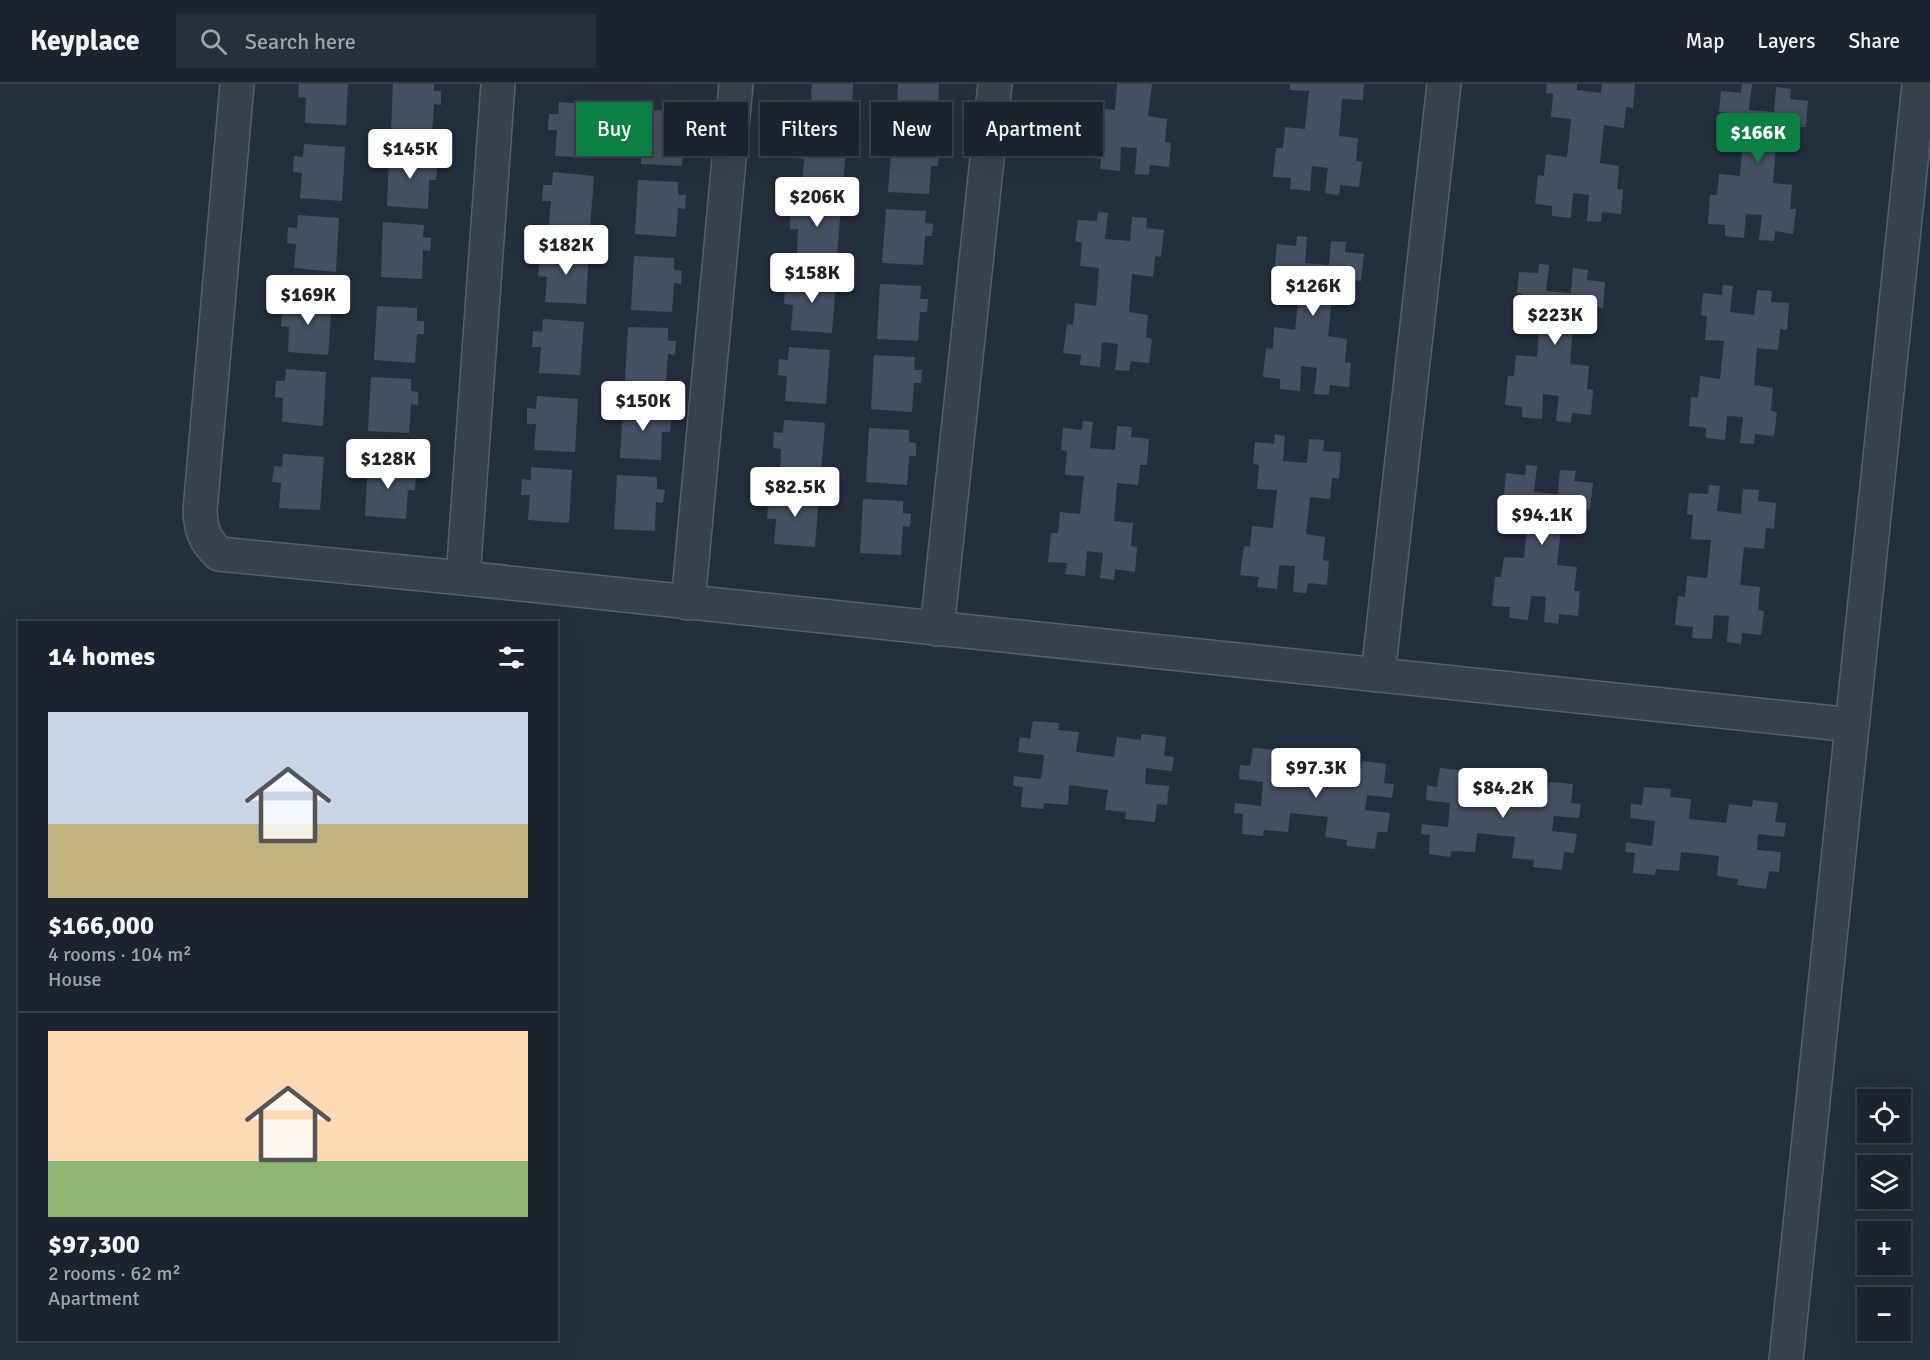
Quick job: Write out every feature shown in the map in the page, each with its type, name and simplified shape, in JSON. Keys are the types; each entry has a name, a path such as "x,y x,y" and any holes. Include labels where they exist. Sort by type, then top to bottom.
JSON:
{"street":[{"path":"237,84 200,512 201,531 210,547 219,554 1852,725"},
{"path":"463,578 498,84"},
{"path":"688,603 736,84"},
{"path":"937,629 995,84"},
{"path":"1378,675 1444,84"},
{"path":"1786,1360 1919,84"}],"building":[{"path":"299,84 348,84 346,125 305,123 306,98 298,97"},
{"path":"393,84 434,84 434,91 441,91 441,105 434,104 432,133 391,131"},
{"path":"812,84 853,84 852,102 811,102"},
{"path":"898,84 939,84 938,102 897,102"},
{"path":"1117,84 1152,84 1148,116 1167,119 1165,142 1171,143 1169,167 1150,165 1149,175 1135,174 1137,148 1121,147 1120,171 1100,169 1101,159 1083,157 1103,156 1103,109 1115,110"},
{"path":"1290,84 1364,84 1363,100 1342,99 1339,136 1358,138 1356,161 1362,162 1359,187 1340,185 1339,195 1325,193 1328,168 1312,166 1310,191 1290,189 1291,178 1273,177 1276,148 1283,148 1285,127 1305,129 1309,91 1290,90"},
{"path":"1547,84 1577,84 1577,90 1601,93 1602,84 1635,84 1633,108 1626,107 1624,128 1604,125 1600,163 1619,166 1617,189 1623,190 1621,214 1602,212 1601,222 1587,221 1589,195 1573,193 1571,218 1552,216 1552,206 1535,204 1538,175 1544,176 1546,154 1567,157 1571,119 1551,117 1553,94 1546,93"},
{"path":"1742,84 1752,84 1749,110 1774,112 1776,87 1791,89 1790,99 1808,101 1806,127 1799,127 1797,147 1776,146 1773,183 1792,185 1790,209 1796,209 1793,234 1775,231 1774,241 1759,240 1762,215 1746,214 1744,238 1725,236 1725,225 1708,224 1710,195 1717,195 1719,174 1740,176 1743,138 1724,137 1726,113 1719,112 1721,91 1741,93"},
{"path":"559,102 576,103 576,156 596,156 596,158 555,156 557,130 548,130 549,114 558,114"},
{"path":"652,110 664,110 664,156 683,156 682,166 641,164 641,156 652,156"},
{"path":"304,144 345,147 342,201 300,198 302,173 293,172 294,156 303,157"},
{"path":"389,152 430,154 429,167 437,167 436,180 429,180 428,209 387,206"},
{"path":"795,156 845,156 843,186 802,183 804,159 795,158"},
{"path":"891,156 939,156 938,166 931,166 929,194 888,192"},
{"path":"553,172 594,176 590,229 549,226 551,201 542,201 543,185 552,185"},
{"path":"638,180 678,182 678,195 686,195 685,209 678,208 676,237 635,234"},
{"path":"800,201 841,204 837,257 797,254 798,229 790,229 790,213 799,214"},
{"path":"886,209 926,211 925,223 933,224 932,236 925,236 923,265 882,263"},
{"path":"1098,212 1108,213 1105,239 1130,241 1132,217 1147,218 1146,228 1164,230 1161,257 1155,256 1153,277 1132,274 1129,312 1148,315 1146,337 1152,339 1149,363 1131,361 1129,371 1115,370 1118,344 1102,342 1100,367 1080,365 1081,355 1063,353 1067,324 1073,325 1075,303 1096,306 1099,268 1080,266 1082,243 1075,241 1078,220 1097,221"},
{"path":"298,215 339,218 336,272 294,268 296,244 287,243 288,227 297,228"},
{"path":"383,222 424,225 423,237 431,238 430,251 423,250 422,279 381,277"},
{"path":"1297,236 1307,237 1305,263 1329,265 1331,241 1346,242 1345,252 1364,254 1361,281 1354,280 1352,301 1332,298 1328,336 1347,339 1345,362 1351,363 1349,387 1330,385 1329,395 1314,394 1317,368 1301,366 1300,391 1280,389 1280,379 1263,377 1266,348 1273,349 1274,327 1295,330 1299,292 1279,290 1281,267 1275,265 1277,244 1296,246"},
{"path":"548,248 589,251 586,304 545,302 547,277 538,276 539,260 548,261"},
{"path":"634,256 674,258 674,270 682,271 681,284 674,283 672,312 631,310"},
{"path":"1539,264 1549,265 1546,291 1571,293 1573,268 1588,270 1587,280 1605,282 1603,308 1596,307 1594,328 1573,326 1570,364 1589,366 1587,389 1593,390 1591,415 1572,413 1571,423 1556,421 1559,396 1543,394 1542,419 1522,417 1522,407 1505,405 1508,376 1514,376 1516,355 1537,357 1540,320 1521,318 1523,294 1517,293 1519,272 1538,273"},
{"path":"795,277 836,279 832,333 791,330 793,305 784,304 785,288 793,289"},
{"path":"880,284 921,286 920,299 928,299 927,312 920,312 918,341 877,339"},
{"path":"1723,285 1733,286 1730,312 1754,315 1757,290 1772,291 1771,302 1789,303 1787,330 1780,329 1778,350 1757,348 1754,385 1773,388 1771,411 1777,412 1774,436 1755,434 1754,444 1740,443 1743,417 1727,416 1725,440 1706,438 1706,428 1689,426 1691,397 1698,398 1700,376 1720,379 1724,341 1705,340 1707,316 1701,315 1703,293 1722,295"},
{"path":"291,298 332,301 328,355 288,352 289,327 281,326 282,311 291,311"},
{"path":"377,306 417,308 417,321 424,321 424,334 417,334 415,363 374,360"},
{"path":"543,319 584,322 580,375 539,373 541,347 532,347 533,331 542,332"},
{"path":"628,327 668,328 668,341 676,341 675,355 668,354 666,383 625,381"},
{"path":"789,347 830,350 826,404 785,401 787,376 778,375 779,359 788,360"},
{"path":"874,355 915,357 914,370 922,370 921,383 914,383 912,412 871,409"},
{"path":"286,369 326,372 323,426 282,422 283,398 275,397 276,381 285,381"},
{"path":"371,377 411,379 411,391 418,392 418,405 411,404 409,433 368,431"},
{"path":"537,396 578,399 575,452 534,450 536,424 527,424 527,408 536,409"},
{"path":"623,404 663,406 662,418 671,419 670,432 662,432 661,460 620,458"},
{"path":"784,420 825,423 821,476 780,474 781,449 773,448 774,432 783,433"},
{"path":"1083,421 1093,422 1090,448 1115,450 1117,426 1132,427 1131,437 1149,439 1147,465 1140,465 1138,485 1117,483 1114,521 1133,523 1131,546 1137,547 1135,572 1115,569 1114,580 1100,578 1103,553 1087,551 1085,576 1065,574 1067,563 1048,562 1051,533 1058,533 1060,512 1080,514 1084,476 1065,475 1067,451 1061,450 1063,428 1082,430"},
{"path":"869,428 909,430 909,442 916,443 916,456 909,456 907,485 866,482"},
{"path":"1275,434 1285,436 1283,461 1307,463 1309,439 1324,440 1323,451 1341,452 1339,479 1332,478 1330,499 1310,497 1306,534 1325,537 1323,560 1329,561 1327,585 1308,583 1306,593 1293,592 1295,566 1279,565 1277,589 1257,587 1259,577 1240,575 1244,546 1250,547 1252,526 1273,528 1277,490 1257,489 1259,465 1253,464 1255,442 1274,444"},
{"path":"283,454 324,457 320,510 279,508 281,483 272,482 274,466 282,467"},
{"path":"368,462 409,464 408,476 416,477 415,490 408,490 406,519 365,516"},
{"path":"1526,465 1537,466 1534,492 1558,494 1560,470 1576,471 1574,481 1593,483 1590,510 1583,509 1581,530 1561,528 1557,565 1577,567 1574,591 1580,591 1578,616 1559,614 1558,624 1544,622 1546,597 1531,596 1528,620 1509,618 1510,607 1492,606 1495,577 1501,577 1504,557 1524,558 1528,521 1508,519 1510,496 1504,495 1506,473 1525,475"},
{"path":"531,467 572,470 569,523 528,520 530,495 521,495 522,479 531,480"},
{"path":"617,475 657,477 657,489 665,490 663,503 656,502 655,531 614,529"},
{"path":"1709,485 1720,486 1717,511 1741,514 1743,489 1759,490 1758,501 1776,503 1774,529 1766,528 1764,549 1744,547 1740,585 1760,587 1758,610 1764,611 1761,635 1742,633 1741,644 1727,642 1729,616 1714,615 1712,639 1692,638 1693,627 1675,625 1678,596 1685,597 1687,576 1707,578 1711,540 1691,539 1693,515 1687,514 1689,493 1708,494"},
{"path":"778,491 819,494 815,547 774,544 776,519 767,519 768,503 776,504"},
{"path":"863,499 903,501 903,513 911,514 910,527 903,526 901,555 860,553"},
{"path":"1033,721 1059,723 1058,730 1079,732 1076,752 1114,757 1117,737 1141,740 1141,734 1166,737 1164,756 1174,757 1172,771 1146,768 1145,784 1169,786 1167,805 1157,804 1155,822 1125,819 1126,812 1105,810 1108,790 1069,785 1068,805 1044,803 1043,809 1021,807 1023,787 1013,786 1014,776 1041,779 1044,755 1018,752 1020,737 1030,739"},
{"path":"1253,748 1279,750 1278,757 1300,760 1297,780 1335,784 1338,765 1361,768 1362,761 1386,764 1384,783 1394,784 1392,798 1367,795 1365,810 1390,813 1387,832 1377,832 1375,849 1346,846 1347,840 1325,837 1328,817 1290,813 1288,832 1264,830 1263,836 1242,834 1243,814 1234,813 1235,803 1261,806 1263,782 1239,779 1240,765 1250,766"},
{"path":"1440,768 1466,771 1465,778 1487,780 1484,800 1522,804 1525,785 1548,788 1549,782 1573,784 1571,803 1581,804 1579,818 1554,816 1552,831 1577,834 1574,853 1564,852 1562,870 1533,867 1534,860 1512,858 1515,837 1477,833 1475,852 1451,851 1450,857 1429,854 1430,835 1421,834 1422,824 1448,827 1450,803 1426,800 1427,785 1437,787"},
{"path":"1644,787 1671,789 1670,797 1691,799 1689,819 1726,823 1729,804 1752,807 1753,800 1778,803 1775,822 1786,823 1784,837 1758,834 1757,850 1781,852 1779,872 1769,871 1766,889 1737,885 1738,879 1717,876 1719,856 1681,852 1679,871 1656,869 1655,875 1633,873 1635,853 1625,852 1626,842 1652,846 1655,821 1630,818 1631,804 1642,805"}]}
